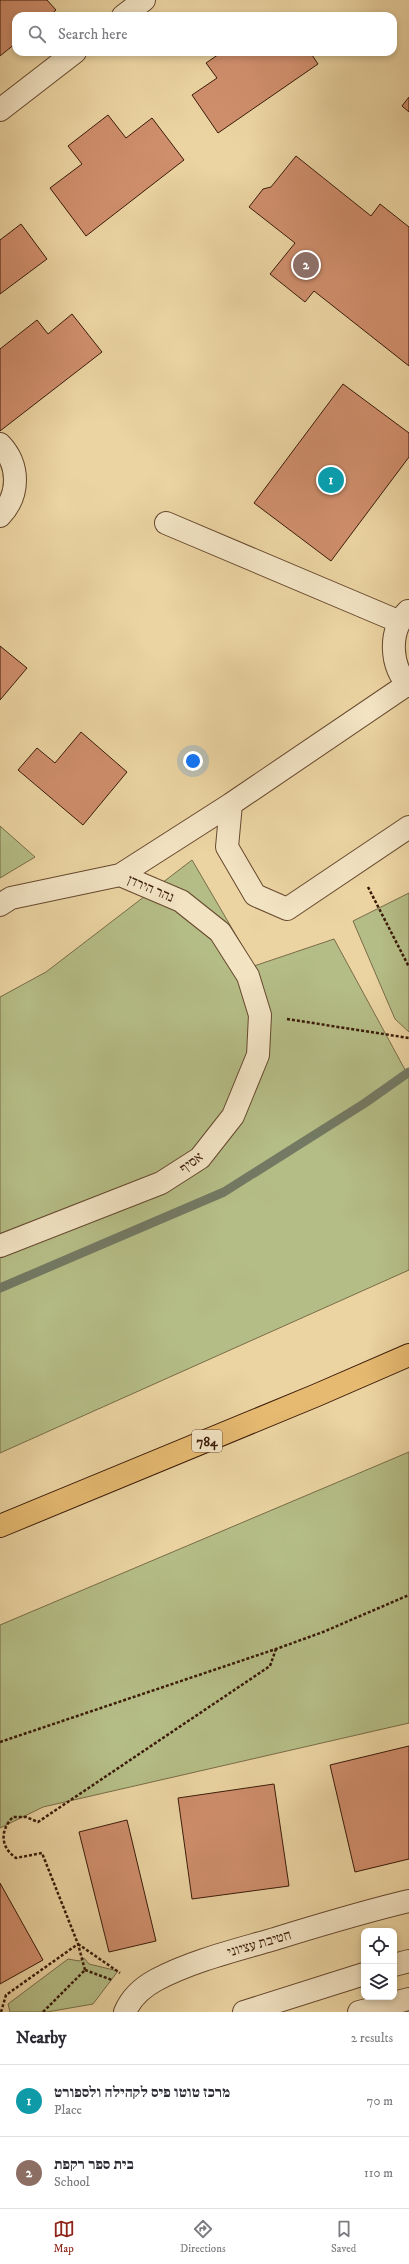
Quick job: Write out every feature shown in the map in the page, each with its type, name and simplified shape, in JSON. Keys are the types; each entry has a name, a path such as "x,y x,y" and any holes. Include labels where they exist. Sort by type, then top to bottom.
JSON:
{"main road":[{"name":"784","path":"0,1526 317,1395 409,1355"}],"street":[{"path":"128,12 144,0"},
{"path":"0,110 70,56"},
{"path":"0,444 10,457 15,480 13,496 0,516"},
{"path":"120,875 232,804 408,685 396,665 393,648 396,631 405,616 166,523"},
{"path":"232,804 227,847 255,895 287,909 409,826"},
{"name":"נהר הירדן","path":"0,905 12,898 120,875 181,901 220,932 248,976"},
{"name":"אסיף","path":"0,1246 161,1183 200,1158 233,1116 258,1055 260,1015 248,976"},
{"name":"חטיבת עציוני","path":"125,2012 129,2003 140,1991 156,1980 222,1954 368,1911 409,1901"},
{"path":"397,1964 409,1961"},
{"path":"244,2012 361,1975"},
{"path":"359,2012 409,1999"}],"path":[{"path":"355,863 409,967"},
{"path":"260,1015 409,1038"},
{"path":"0,1742 276,1649 323,1632 409,1595"},
{"path":"43,2012 85,1970 78,1944 42,1853 16,1858 7,1853 3,1846 1,1831 5,1823 13,1817 26,1817 38,1822 270,1666 276,1649"},
{"path":"78,1944 118,1971 140,1991"},
{"path":"1,2012 6,1995 78,1944"}],"green space":[{"path":"0,826 35,857 0,878"},
{"path":"192,860 254,966 334,939 409,1077 409,1270 0,1453 0,997 46,972"},
{"path":"409,893 409,1032 395,1019 353,921"},
{"path":"409,1452 409,1723 43,1807 0,1828 0,1625"},
{"path":"84,1958 89,1964 118,1971 93,2004 47,2012 10,2012 8,2004 68,1959 79,1961"}],"building":[{"path":"0,0 47,0 56,10 54,12 12,12 12,46 0,56"},
{"path":"216,56 313,56 318,64 218,133 192,95 217,78 206,63"},
{"path":"409,97 409,112 402,106"},
{"path":"108,115 126,138 152,118 184,160 86,236 50,188 82,164 68,146"},
{"path":"296,156 371,216 380,204 409,227 409,366 314,291 305,302 270,274 295,243 249,207 263,189 271,187"},
{"path":"21,224 47,259 0,294 0,240"},
{"path":"72,314 102,352 0,431 0,349 37,320 48,334"},
{"path":"343,384 409,433 409,457 331,561 254,503"},
{"path":"0,646 27,668 0,700"},
{"path":"81,732 127,772 83,825 18,770 37,748 55,763"},
{"path":"409,1746 409,1859 355,1872 330,1765"},
{"path":"274,1784 289,1886 192,1899 178,1798"},
{"path":"127,1820 156,1941 109,1952 79,1832"},
{"path":"0,1883 43,1960 0,1984"}],"waterway":[{"path":"0,1288 224,1192 365,1103 409,1072"}],"place":[{"name":"בית ספר רקפת","path":"306,265"},
{"name":"מרכז טוטו פיס לקהילה ולספורט","path":"331,480"}]}
